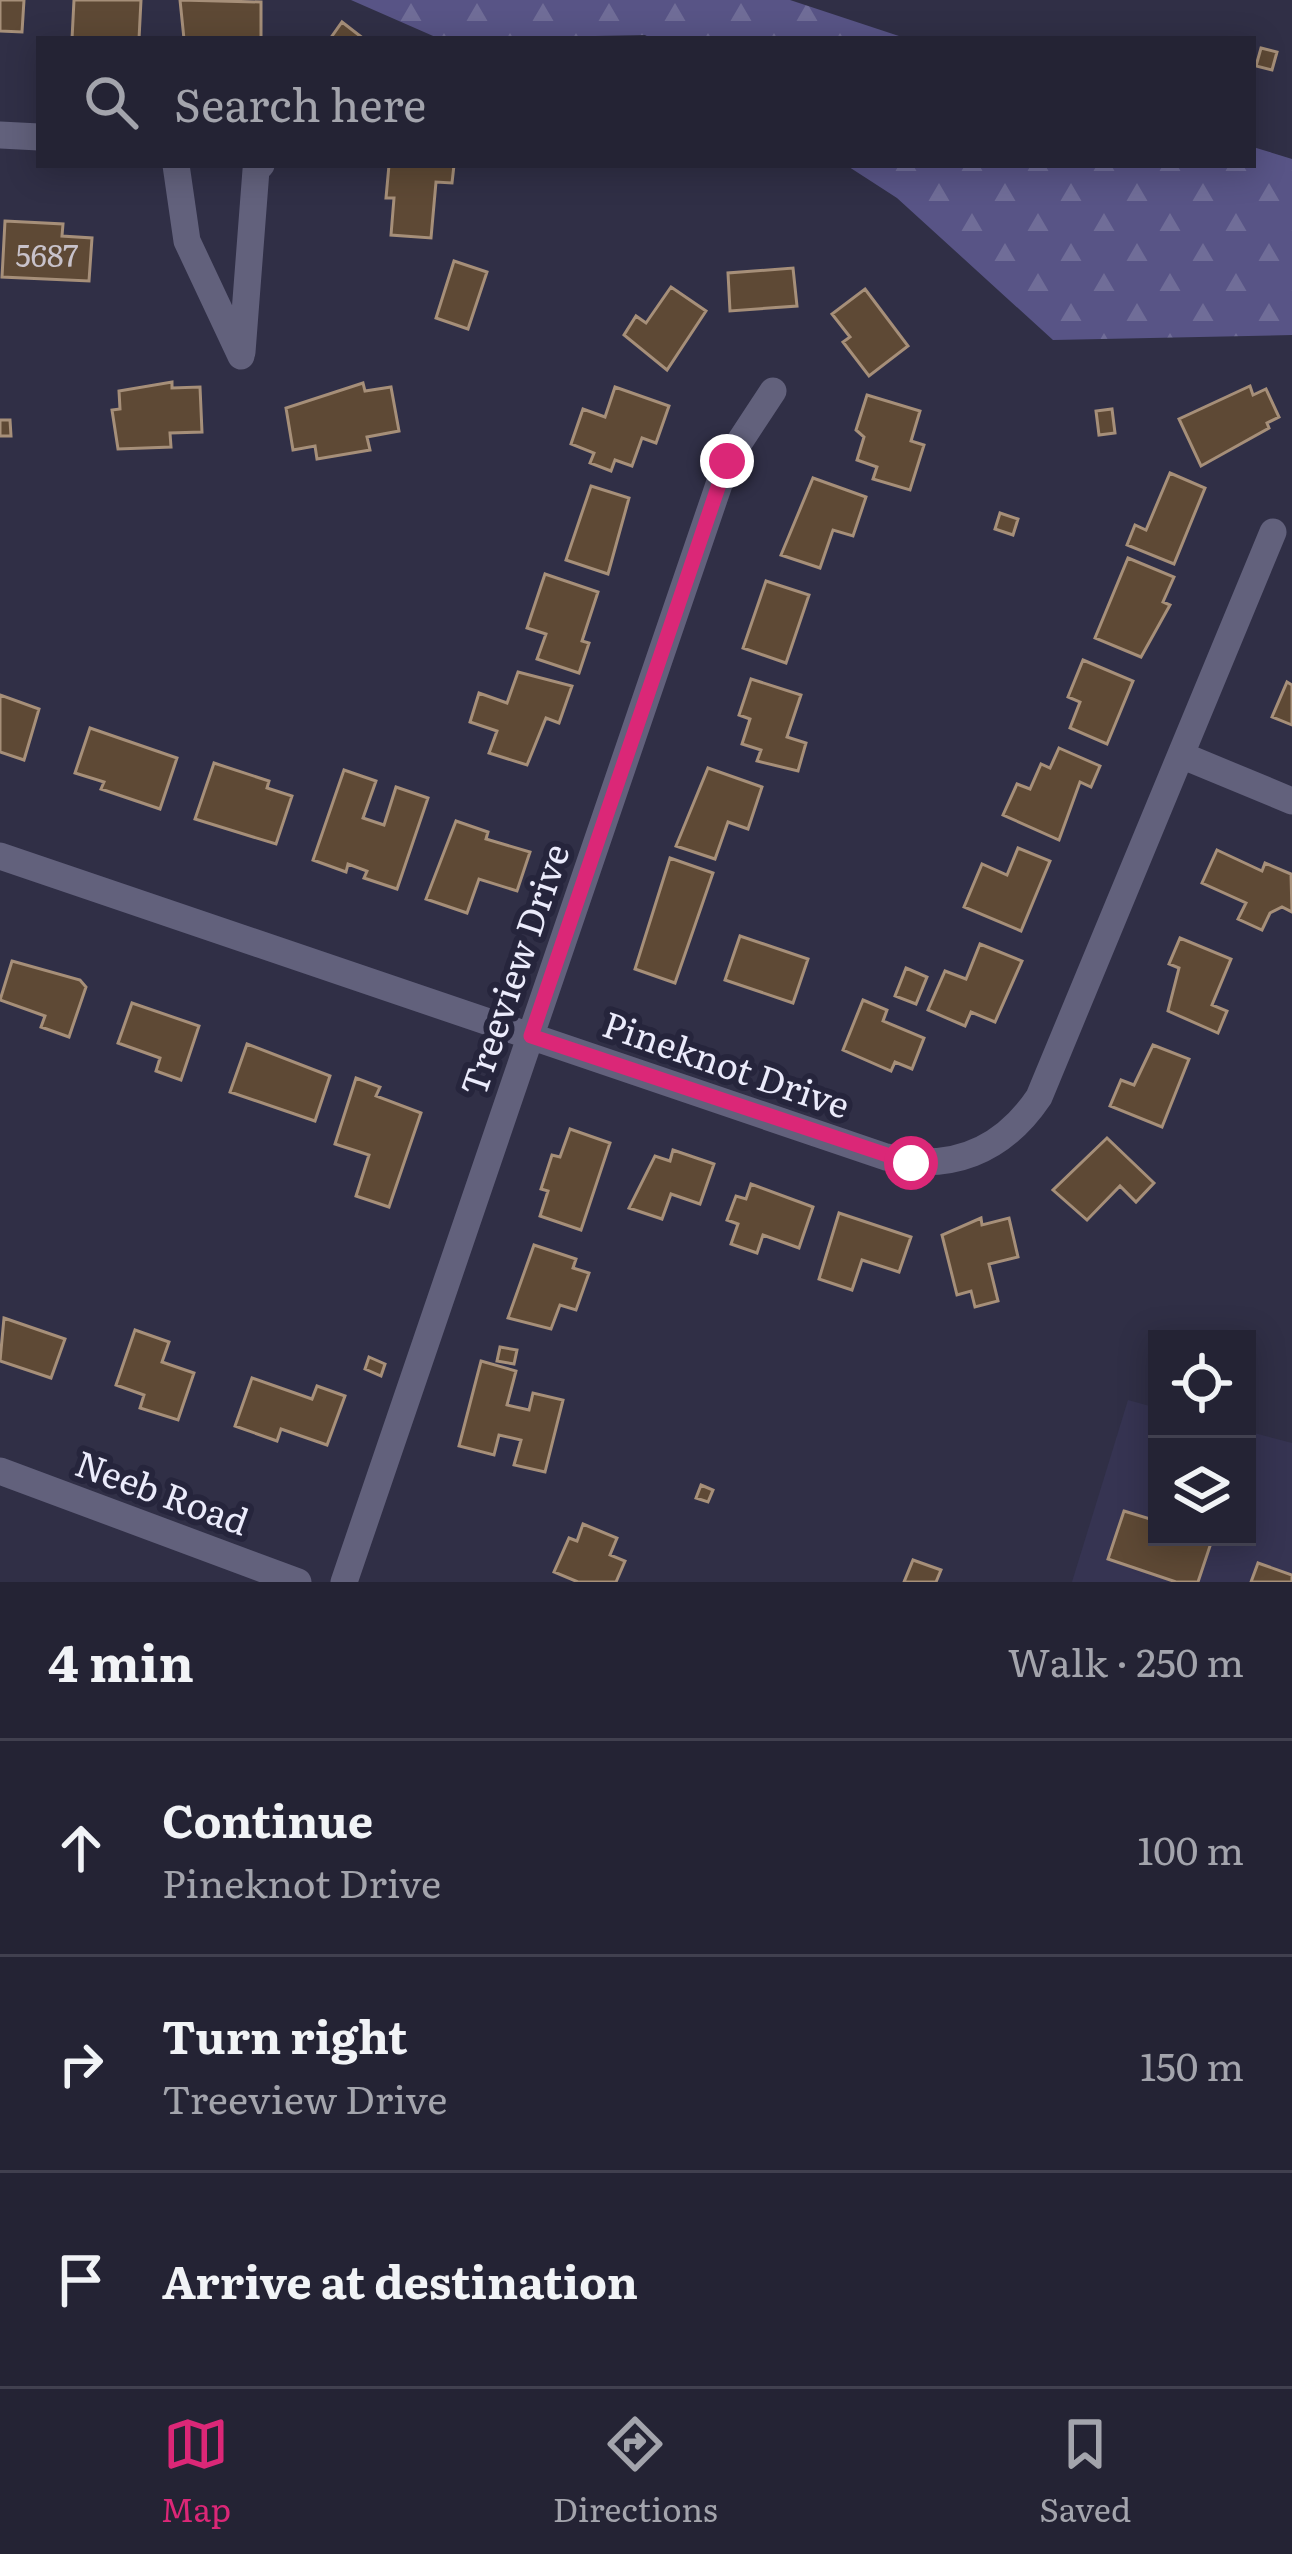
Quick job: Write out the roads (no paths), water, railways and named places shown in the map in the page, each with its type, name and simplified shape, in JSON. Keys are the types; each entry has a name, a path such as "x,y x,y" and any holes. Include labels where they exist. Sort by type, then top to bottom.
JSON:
{"street":[{"path":"0,135 36,137"},
{"path":"176,168 187,241 242,356 258,168"},
{"name":"Treeview Drive","path":"344,1582 727,461 773,391"},
{"name":"Pineknot Drive","path":"0,856 886,1157 936,1164 985,1150 1006,1136 1039,1097 1274,532"},
{"path":"1181,755 1292,801"},
{"name":"Neeb Road","path":"0,1471 298,1582"}]}
